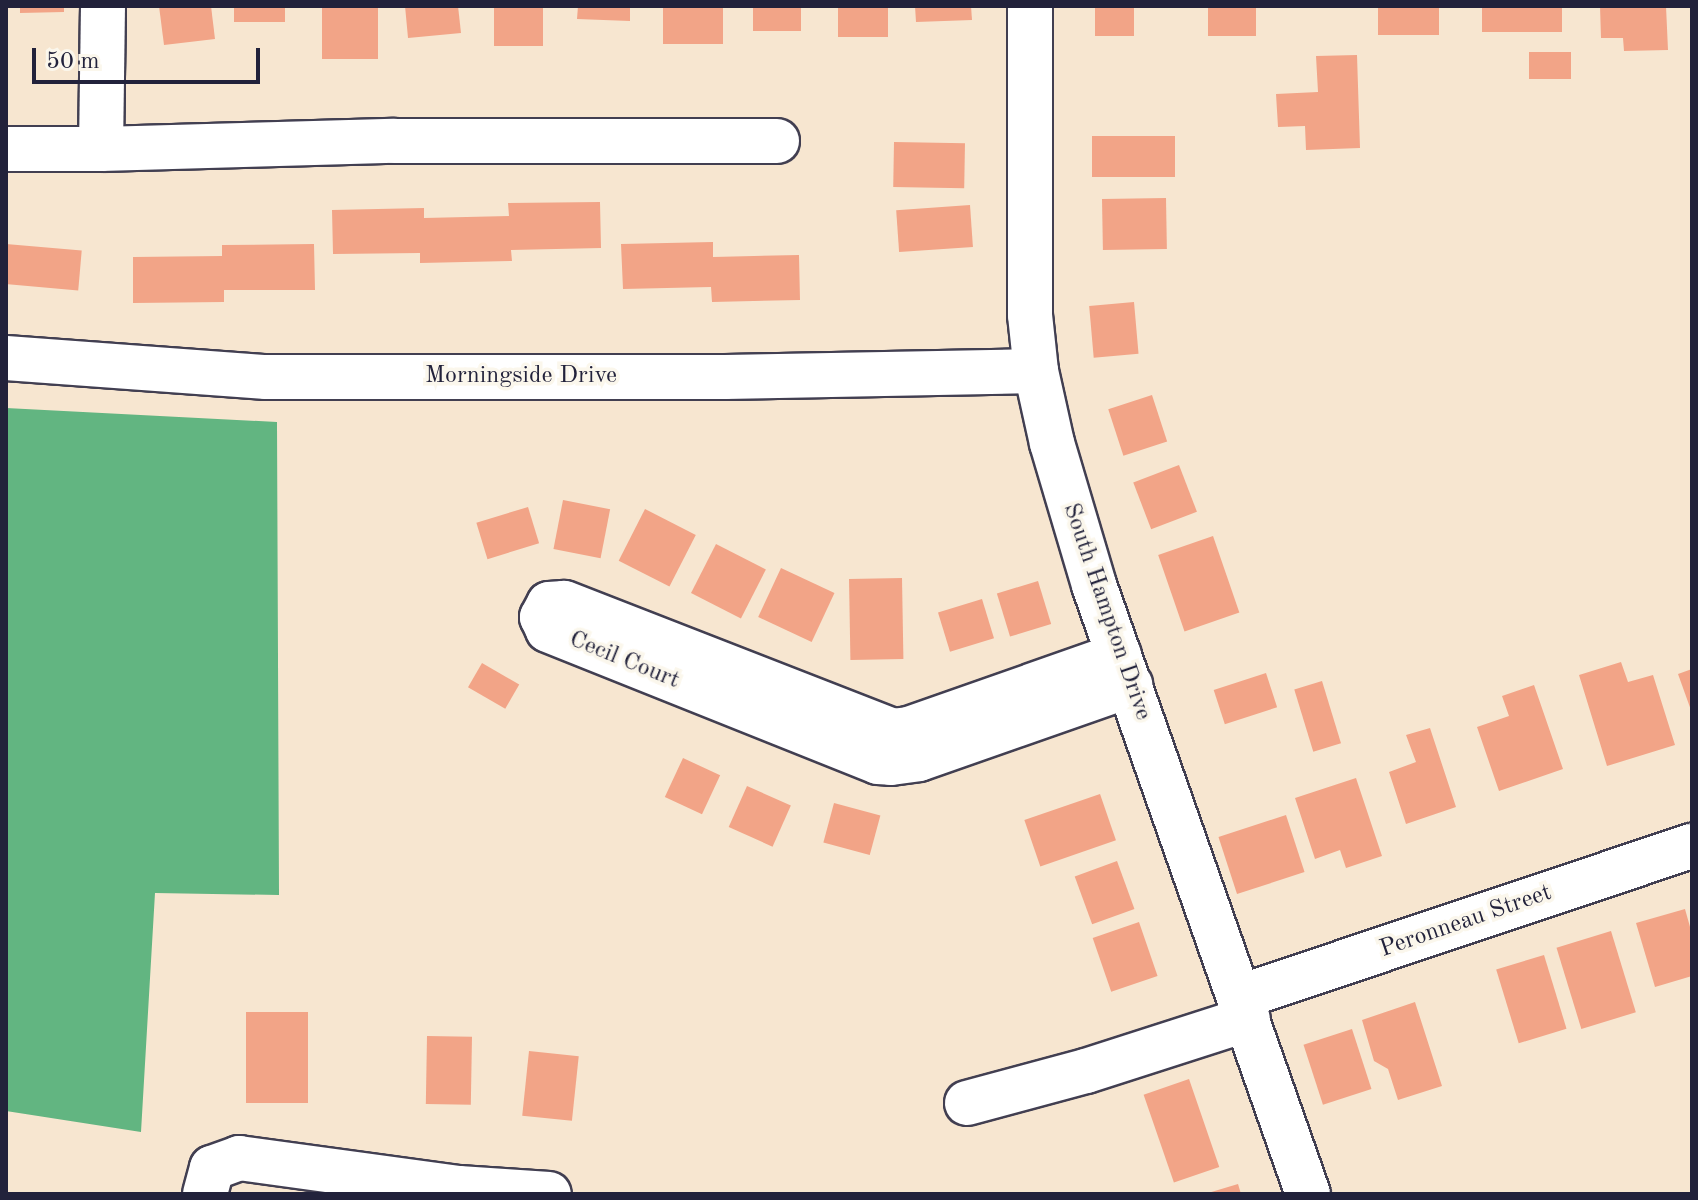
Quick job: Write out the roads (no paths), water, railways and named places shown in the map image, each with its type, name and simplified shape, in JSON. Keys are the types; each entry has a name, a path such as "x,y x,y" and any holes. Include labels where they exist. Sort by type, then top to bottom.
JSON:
{"street":[{"path":"101,149 103,6"},
{"name":"South Hampton Drive","path":"1030,6 1030,315 1036,371 1071,514 1308,1194"},
{"path":"6,149 394,141 777,141"},
{"name":"Morningside Drive","path":"6,358 266,377 725,377 1036,371"},
{"name":"Cecil Court","path":"564,603 892,747 878,762 548,630 542,617 549,604 564,603"},
{"path":"892,747 909,729 1124,670"},
{"name":"Peronneau Street","path":"967,1103 1086,1071 1244,1008 1692,846"},
{"path":"205,1193 212,1168 239,1158 459,1188 549,1194"}]}
